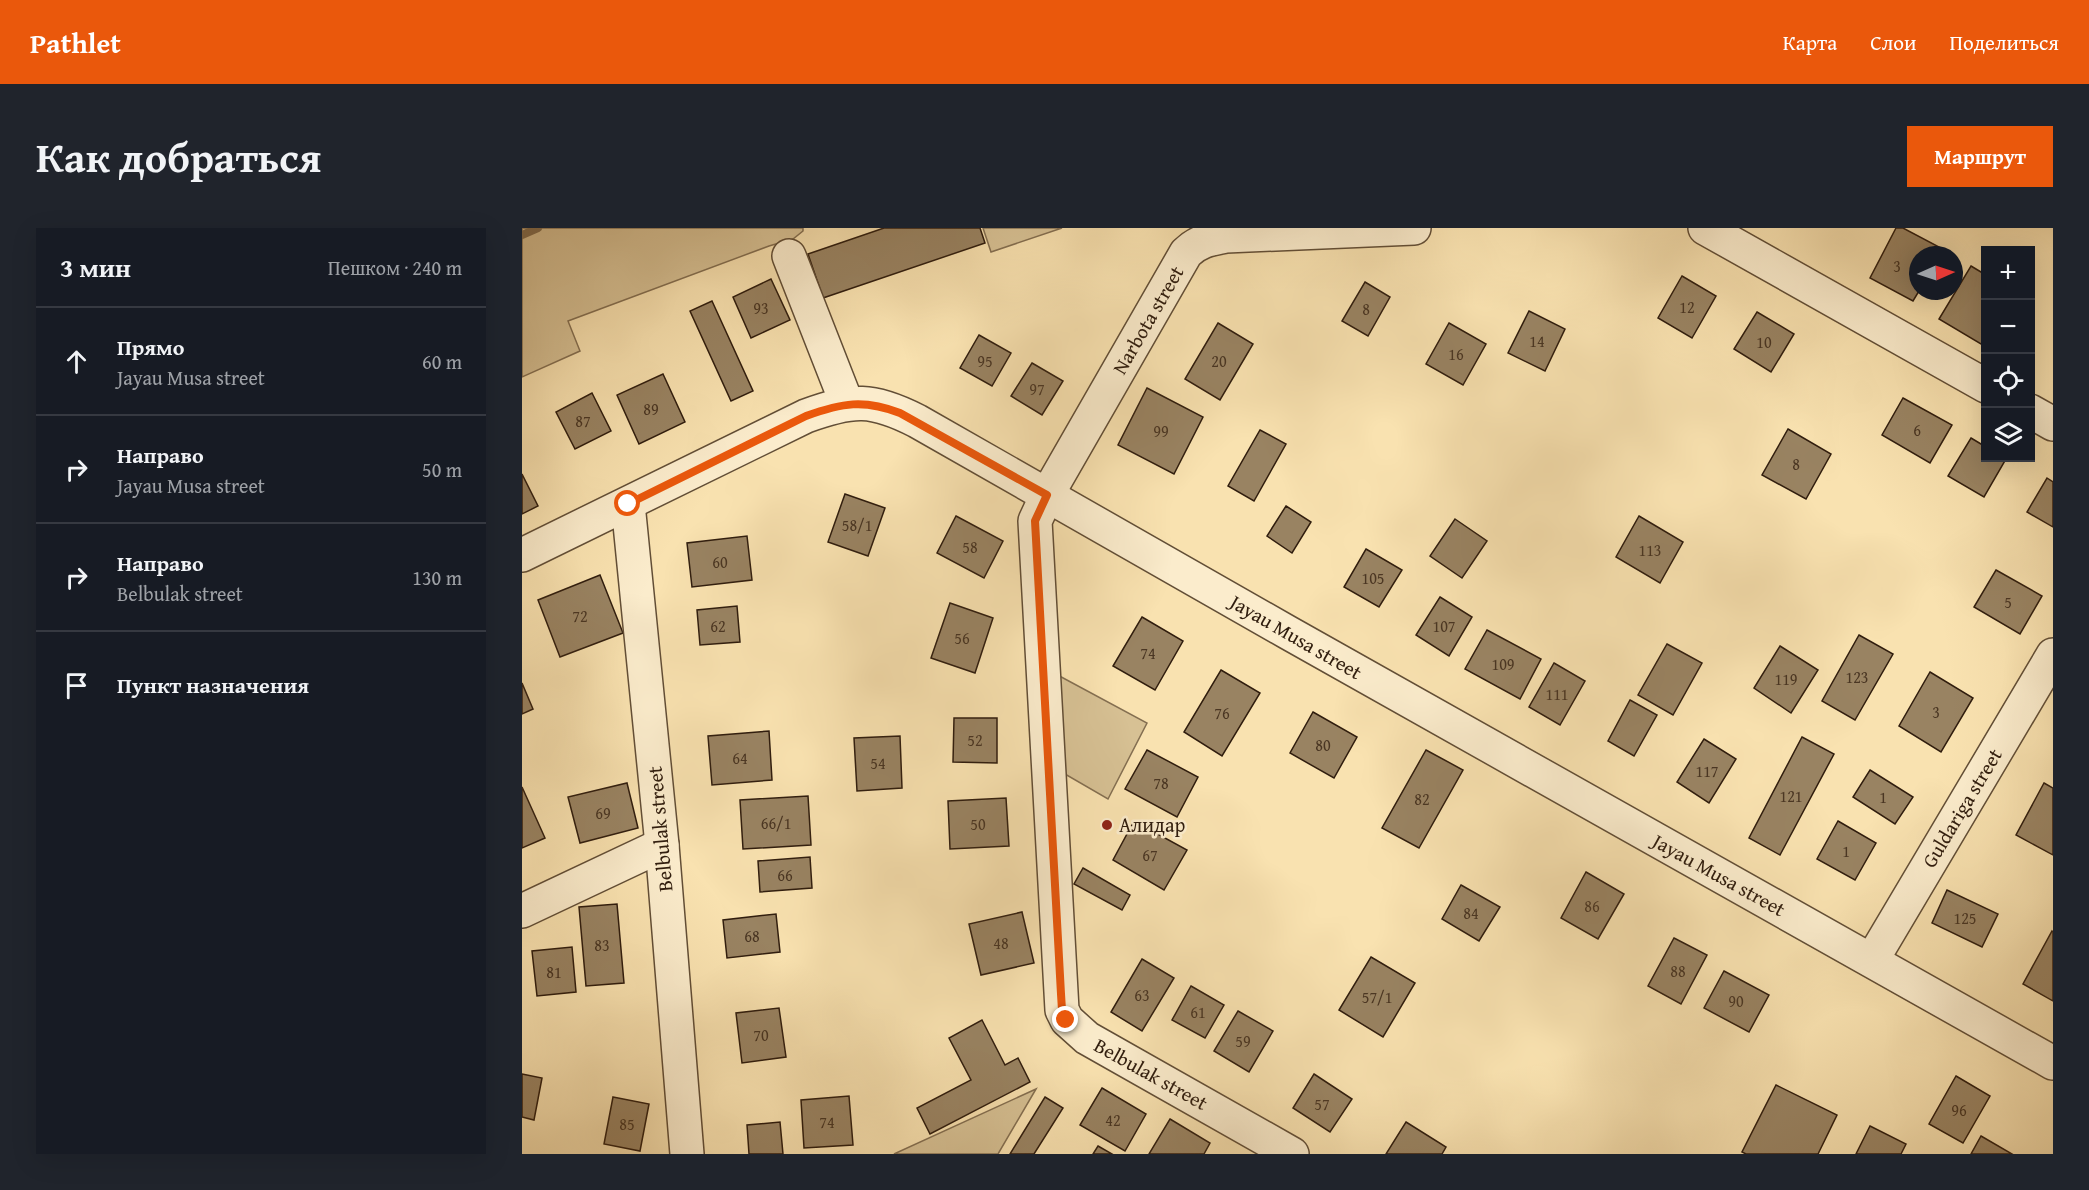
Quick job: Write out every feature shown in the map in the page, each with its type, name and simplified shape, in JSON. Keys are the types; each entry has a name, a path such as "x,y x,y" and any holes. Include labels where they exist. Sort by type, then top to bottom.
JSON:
{"street":[{"name":"Narbota street","path":"1047,495 1186,253 1194,244 1226,236 1414,228"},
{"path":"1705,228 1981,383"},
{"path":"789,256 847,404"},
{"name":"Jayau Musa street","path":"522,555 806,416 847,404 865,403 882,406 900,413 1047,495 2053,1063"},
{"path":"2035,413 2053,424"},
{"name":"Belbulak street","path":"1047,495 1035,521 1062,1010 1066,1020 1087,1038 1292,1154"},
{"name":"Belbulak street","path":"628,504 662,845 687,1154"},
{"name":"Guldariga street","path":"1872,960 2053,655"},
{"path":"522,911 662,845"}],"shaded area":[{"path":"522,228 803,228 803,231 793,239 568,321 580,351 522,377"},
{"path":"983,228 1062,228 991,252"},
{"path":"1052,672 1147,723 1108,799 1058,770"},
{"path":"1036,1089 998,1154 894,1154"}],"building":[{"path":"884,228 980,228 985,243 823,298 808,254"},
{"path":"1896,228 1903,228 1937,246 1909,246 1909,299 1870,278"},
{"path":"1971,266 1981,272 1981,344 1939,319 1950,300 1963,300 1963,279"},
{"path":"1682,276 1716,296 1692,338 1658,318"},
{"path":"771,279 790,320 751,338 733,297"},
{"path":"1365,282 1390,297 1368,336 1342,321"},
{"path":"712,301 753,391 731,401 690,311"},
{"path":"1529,311 1565,329 1545,371 1508,353"},
{"path":"1757,312 1794,334 1771,372 1734,349"},
{"path":"1218,323 1253,344 1220,400 1185,379"},
{"path":"1449,323 1486,344 1463,385 1426,364"},
{"path":"979,335 1011,353 992,386 960,368"},
{"path":"1032,363 1063,381 1042,415 1011,396"},
{"path":"663,374 685,422 639,444 617,395"},
{"path":"1147,388 1203,417 1174,474 1118,445"},
{"path":"592,393 611,431 575,449 556,412"},
{"path":"1903,398 1952,425 1930,463 1882,435"},
{"path":"1788,429 1831,454 1806,499 1762,475"},
{"path":"1260,430 1286,444 1254,501 1228,486"},
{"path":"1971,438 1981,444 1981,462 2004,462 1984,497 1948,476"},
{"path":"522,474 538,506 522,514"},
{"path":"2047,478 2053,482 2053,527 2027,512"},
{"path":"845,494 885,508 868,556 828,542"},
{"path":"1286,506 1311,522 1292,553 1267,536"},
{"path":"956,516 1003,541 984,578 937,553"},
{"path":"1639,516 1683,542 1660,583 1616,557"},
{"path":"1455,519 1487,541 1462,578 1430,556"},
{"path":"747,536 752,580 692,587 687,543"},
{"path":"1366,549 1402,570 1379,607 1344,587"},
{"path":"1996,570 2042,596 2020,634 1974,607"},
{"path":"600,575 623,633 560,657 538,600"},
{"path":"1440,597 1472,617 1449,656 1416,635"},
{"path":"950,603 993,618 975,673 931,658"},
{"path":"737,606 740,642 700,645 697,610"},
{"path":"1142,617 1183,641 1155,690 1113,666"},
{"path":"1487,630 1541,659 1520,699 1465,669"},
{"path":"1859,635 1893,654 1855,720 1822,701"},
{"path":"1667,644 1702,663 1673,715 1638,695"},
{"path":"1780,646 1818,670 1791,713 1754,688"},
{"path":"1554,663 1585,681 1560,725 1529,707"},
{"path":"1221,670 1260,693 1222,756 1184,732"},
{"path":"1930,672 1973,698 1941,752 1899,726"},
{"path":"522,683 533,709 522,714"},
{"path":"1630,700 1657,715 1634,756 1608,741"},
{"path":"1313,712 1357,737 1334,778 1290,753"},
{"path":"954,718 997,718 997,763 953,762"},
{"path":"769,731 772,780 712,785 708,736"},
{"path":"900,736 902,788 857,791 854,738"},
{"path":"1802,737 1834,754 1780,855 1749,838"},
{"path":"1704,739 1736,759 1709,803 1677,782"},
{"path":"1147,750 1198,777 1177,817 1125,789"},
{"path":"1426,750 1463,770 1419,848 1382,828"},
{"path":"1870,770 1913,797 1895,824 1853,797"},
{"path":"627,783 638,828 580,843 568,797"},
{"path":"2044,783 2053,788 2053,855 2016,835"},
{"path":"522,787 545,838 522,848"},
{"path":"808,796 811,845 743,849 740,800"},
{"path":"1006,798 1009,846 950,849 948,801"},
{"path":"1134,821 1187,850 1164,890 1113,860"},
{"path":"1838,821 1876,843 1855,880 1817,859"},
{"path":"810,857 812,888 760,892 758,861"},
{"path":"1083,868 1130,895 1122,910 1074,884"},
{"path":"1586,872 1624,894 1598,939 1561,918"},
{"path":"1461,885 1500,907 1479,941 1442,919"},
{"path":"1947,890 1998,914 1982,947 1932,923"},
{"path":"617,904 624,983 586,986 579,907"},
{"path":"1022,912 1034,963 981,975 969,924"},
{"path":"776,914 780,952 727,958 723,920"},
{"path":"2053,932 2053,1001 2023,984"},
{"path":"1674,938 1707,955 1681,1004 1648,986"},
{"path":"572,947 576,992 537,996 532,951"},
{"path":"1371,957 1415,983 1383,1037 1339,1010"},
{"path":"1142,959 1174,978 1142,1031 1111,1012"},
{"path":"1724,971 1769,995 1749,1032 1704,1008"},
{"path":"1191,986 1224,1005 1205,1038 1172,1020"},
{"path":"779,1008 786,1057 742,1063 736,1013"},
{"path":"1238,1011 1273,1031 1249,1072 1214,1051"},
{"path":"982,1020 1005,1065 1018,1058 1030,1082 930,1134 917,1108 971,1080 949,1038"},
{"path":"522,1074 542,1078 534,1120 522,1117"},
{"path":"1314,1074 1352,1099 1330,1132 1293,1108"},
{"path":"1956,1076 1990,1096 1963,1143 1929,1124"},
{"path":"1776,1085 1837,1115 1818,1154 1746,1154 1742,1152"},
{"path":"1102,1088 1146,1114 1125,1151 1080,1125"},
{"path":"849,1096 853,1145 804,1148 801,1100"},
{"path":"613,1097 649,1104 640,1151 604,1144"},
{"path":"1045,1097 1063,1108 1034,1154 1010,1154"},
{"path":"1170,1119 1210,1143 1204,1154 1149,1154"},
{"path":"780,1122 783,1154 749,1154 747,1125"},
{"path":"1406,1122 1446,1147 1442,1154 1386,1154"},
{"path":"1870,1126 1906,1144 1901,1154 1856,1154"},
{"path":"1981,1136 2012,1154 1971,1154"},
{"path":"1098,1146 1112,1154 1093,1154"}],"waterway":[{"path":"522,235 538,228"}],"place":[{"name":"Алидар","path":"1107,825"}],"route":[{"path":"628,504 806,416 830,407 865,403 900,413 1047,495 1035,521 1061,994 1062,1010 1066,1020"}]}
